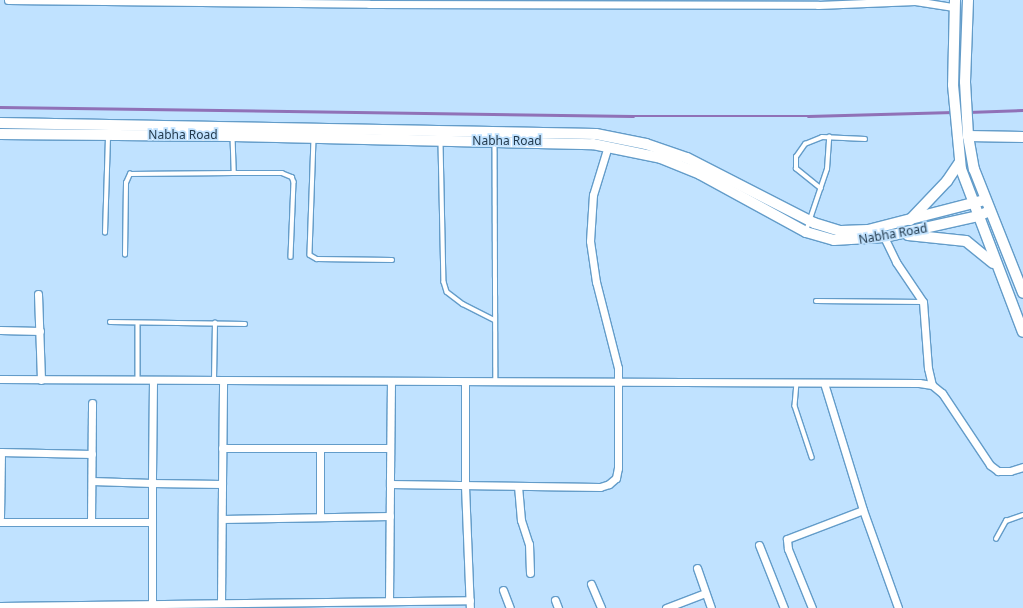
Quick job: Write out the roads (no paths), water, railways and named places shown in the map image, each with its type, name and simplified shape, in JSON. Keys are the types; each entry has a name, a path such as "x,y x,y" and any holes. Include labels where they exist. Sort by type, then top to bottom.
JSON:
{"main road":[{"path":"968,0 966,30 967,112 968,136 974,169 1023,294"},
{"path":"954,3 955,112 960,162 996,266 1023,332"},
{"name":"Nabha Road","path":"0,123 495,136 596,134 646,144 710,168 810,221 841,231 855,231 908,222 986,200"},
{"name":"Nabha Road","path":"0,134 233,136 441,142 495,136 608,146 661,158 700,174 806,232 834,240 884,237 978,216 990,211"},
{"path":"968,136 1023,137"},
{"path":"908,222 947,181 960,162"},
{"path":"899,234 966,241 996,266"}],"street":[{"path":"8,0 628,1 818,5 852,2 954,3"},
{"path":"818,5 825,0"},
{"path":"390,484 600,487 609,484 616,478 618,468 620,383 615,347 596,282 590,241 593,194 608,146"},
{"path":"884,237 896,262 923,302 928,368 932,385"},
{"path":"38,294 41,380"},
{"path":"0,330 40,330"},
{"path":"0,379 223,382 496,381 620,383 919,383 932,385 942,393 990,465 998,471 1010,471 1023,467"},
{"path":"152,605 153,381"},
{"path":"389,601 391,381"},
{"path":"221,602 223,382"},
{"path":"465,382 465,486 470,608"},
{"path":"824,383 863,510 898,608"},
{"path":"91,522 92,403"},
{"path":"222,448 390,448"},
{"path":"320,448 320,517"},
{"path":"0,517 0,452 92,454"},
{"path":"92,481 222,484"},
{"path":"518,486 521,520 529,544 530,573"},
{"path":"812,608 788,549 787,539 863,510"},
{"path":"222,519 390,516"},
{"path":"0,522 152,522"},
{"path":"759,546 784,608"},
{"path":"696,568 711,608"},
{"path":"591,584 601,608"},
{"path":"503,590 510,608"},
{"path":"666,608 706,592"},
{"path":"0,606 62,607 221,602 314,605 389,601 470,600"},
{"path":"555,600 558,608"}],"lane":[{"path":"105,233 108,135"},
{"path":"233,136 234,173"},
{"path":"495,136 496,381"},
{"path":"821,189 801,175 794,163 809,140 829,137 865,139"},
{"path":"806,232 827,169 829,137"},
{"path":"314,138 310,255 317,259 392,260"},
{"path":"441,142 444,282 447,292 463,304 495,320"},
{"path":"125,255 126,183 130,174 282,173 292,177 294,182 291,257"},
{"path":"816,301 923,302"},
{"path":"110,322 245,324"},
{"path":"138,323 138,381"},
{"path":"214,381 215,323"},
{"path":"797,383 795,406 812,457"},
{"path":"996,539 1006,521 1023,515"}],"waterway":[{"path":"0,107 633,116 808,116 953,112"},
{"path":"968,112 1023,110"}]}
